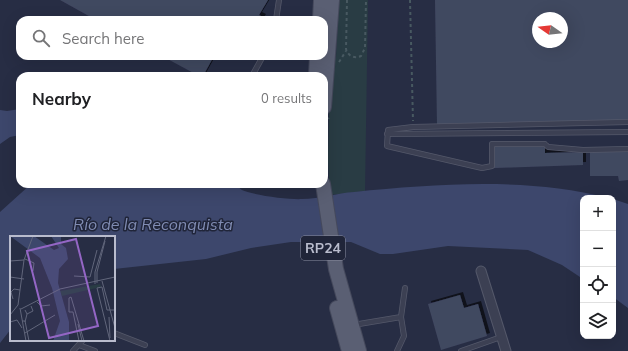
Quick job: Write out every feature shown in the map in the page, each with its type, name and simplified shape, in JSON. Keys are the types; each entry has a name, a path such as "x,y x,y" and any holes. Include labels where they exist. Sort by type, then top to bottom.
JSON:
{"main road":[{"path":"320,16 321,0"},
{"path":"328,54 332,0"},
{"path":"316,72 317,60"},
{"path":"327,72 328,60"},
{"name":"RP24","path":"315,188 323,247 342,308 352,325 359,351"},
{"name":"RP24","path":"324,188 349,351"}],"street":[{"path":"481,271 506,351"}],"lane":[{"path":"277,16 279,0"},
{"path":"254,72 261,60"},
{"path":"628,122 413,127 388,130 387,134 387,146 482,168 492,166 492,144 545,144 548,147 583,150 628,149"},
{"path":"387,134 628,132"},
{"path":"397,351 404,336 401,318 405,288"},
{"path":"352,325 401,318"},
{"path":"115,333 145,345"},
{"path":"461,351 502,337"},
{"path":"73,351 82,341"},
{"path":"79,345 95,351"}],"path":[{"path":"347,0 346,49 349,55 354,57 360,56 365,48 366,0"},
{"path":"410,0 413,127"}],"shaded area":[{"path":"339,0 368,0 365,191 330,195 328,161 330,67 336,57"}],"water":[{"path":"0,110 16,110 16,136 10,137 0,144"},
{"name":"Río de la Reconquista","path":"481,184 545,187 595,195 580,195 580,277 562,265 528,250 448,246 393,254 380,254 351,242 291,242 251,248 206,259 115,269 115,236 10,236 10,330 0,343 0,212 27,188 240,188 254,194 272,197 309,199 348,193 417,187"},
{"path":"616,200 628,204 628,308 616,299"}],"building":[{"path":"60,0 268,0 259,15 261,16 89,16"},
{"path":"435,0 628,0 628,121 437,125"},
{"path":"169,60 212,60 205,72 192,72"},
{"path":"545,145 545,153 583,152 583,165 494,168 493,146"},
{"path":"628,151 628,180 619,181 618,176 590,176 590,152"},
{"path":"460,295 464,308 478,304 487,336 441,350 428,304"}]}
